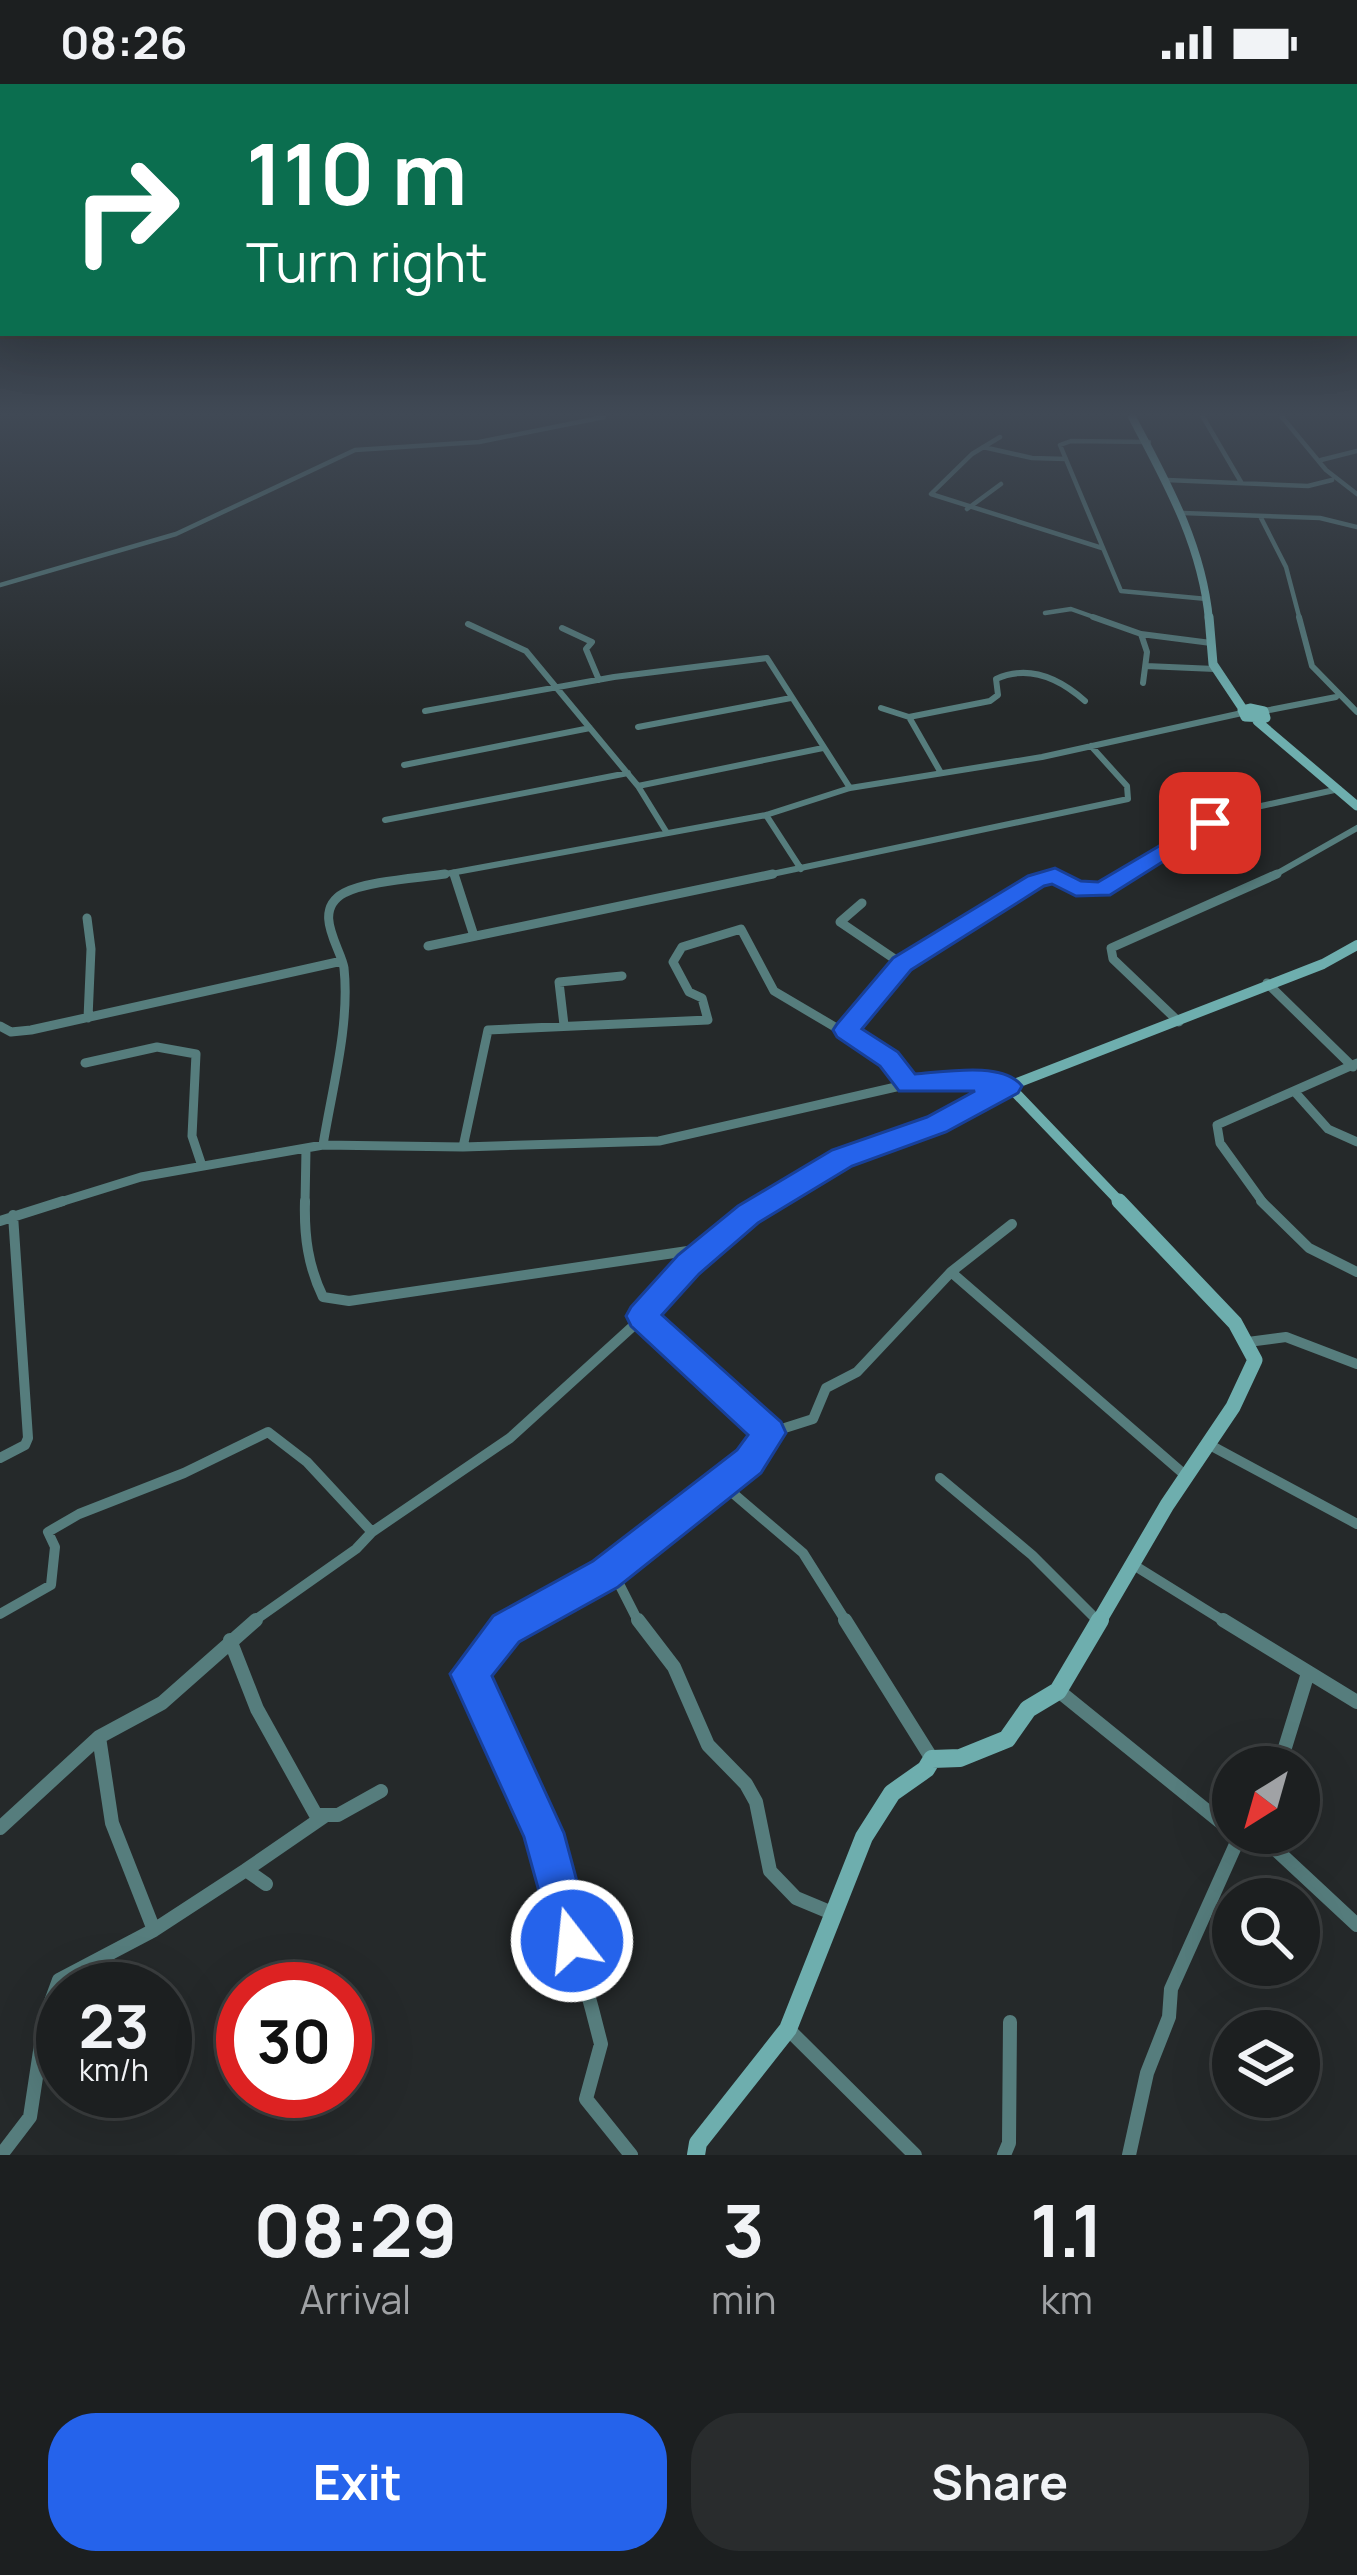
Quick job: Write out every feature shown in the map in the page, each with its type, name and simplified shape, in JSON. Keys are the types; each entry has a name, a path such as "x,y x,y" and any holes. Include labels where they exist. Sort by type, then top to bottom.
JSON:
{"street":[{"path":"0,585 176,534 219,514"},
{"path":"983,514 1102,548"},
{"path":"1088,514 1117,586 1127,594 1207,599"},
{"path":"1183,514 1207,599 1215,669 1251,713 1357,806"},
{"path":"1200,514 1320,518 1357,527"},
{"path":"1260,516 1290,578 1304,652 1316,677 1357,712"},
{"path":"1045,613 1071,609 1141,634 1211,643"},
{"path":"468,624 526,652 559,686 628,773 667,833"},
{"path":"562,628 592,642 586,649 599,680"},
{"path":"1141,634 1146,666 1143,683"},
{"path":"425,711 559,686 766,658 850,788"},
{"path":"1146,666 1215,669"},
{"path":"881,708 909,717 990,701 998,695 996,679 1003,674 1056,676 1085,701"},
{"path":"323,1144 341,1031 342,961 334,952 329,913 333,899 361,887 766,815 850,788 1336,697"},
{"path":"638,727 791,698"},
{"path":"909,717 941,773"},
{"path":"404,765 590,728"},
{"path":"428,946 1128,799 1127,786 1091,746"},
{"path":"638,787 823,748"},
{"path":"385,820 628,773"},
{"path":"846,1030 902,964 1036,881 1055,875 1076,888 1102,890 1229,813 1339,789"},
{"path":"766,815 801,869"},
{"path":"1179,1022 1113,959 1111,948 1246,891 1357,828"},
{"path":"454,873 474,936"},
{"path":"862,903 840,922 902,964"},
{"path":"87,918 91,949 88,1018"},
{"path":"463,1147 488,1030 708,1020 702,998 688,992 673,962 682,947 741,929 775,991 889,1059 909,1084"},
{"path":"0,1828 99,1737 162,1703 230,1640 356,1549 372,1532 510,1438 748,1215 842,1158 936,1125 1009,1086 1328,963 1357,945"},
{"path":"0,1026 11,1032 31,1030 342,961"},
{"path":"564,1025 559,982 622,976"},
{"path":"1267,983 1355,1066 1217,1125 1220,1143 1287,1235 1319,1258 1357,1272"},
{"path":"85,1063 163,1048 189,1048 196,1054 192,1136 202,1166"},
{"path":"0,1221 141,1178 323,1144 463,1147 659,1141 909,1084 979,1081 1009,1086 1248,1342 1255,1360 1251,1374 1097,1620 1058,1691 1028,1709 1007,1739 960,1757 932,1759"},
{"path":"1294,1091 1328,1129 1357,1142"},
{"path":"306,1149 303,1235 309,1273 323,1297 349,1300 708,1248"},
{"path":"0,1458 25,1445 28,1438 13,1215"},
{"path":"631,2155 586,2099 601,2044 592,2009 543,1833 503,1752 489,1708 469,1674 506,1629 611,1568 749,1461 769,1433 813,1419 815,1400 835,1378 856,1372 951,1272 1012,1223"},
{"path":"951,1272 1186,1474"},
{"path":"642,1316 769,1433"},
{"path":"1248,1342 1286,1337 1357,1364"},
{"path":"0,1614 51,1585 55,1546 47,1532 72,1514 128,1496 268,1432 307,1462 372,1532"},
{"path":"1207,1443 1357,1524"},
{"path":"940,1478 1032,1555 1097,1620"},
{"path":"721,1483 803,1553 932,1759"},
{"path":"1132,1564 1357,1702"},
{"path":"611,1568 646,1636 674,1667 708,1745 746,1784 756,1802 770,1871 796,1898 832,1913"},
{"path":"230,1640 257,1709 316,1815 338,1814 381,1791"},
{"path":"1285,1746 1308,1673"},
{"path":"1058,1691 1212,1814"},
{"path":"99,1737 112,1823 154,1930"},
{"path":"696,2155 698,2144 788,2029 873,1822 892,1793 926,1769 932,1759"},
{"path":"1,2155 30,2117 45,2018 59,1980 154,1930 326,1815"},
{"path":"1129,2155 1147,2073 1169,2017 1172,1989 1229,1854"},
{"path":"1281,1854 1357,1924"},
{"path":"246,1870 266,1885"},
{"path":"1004,2155 1009,2143 1010,2022"},
{"path":"788,2029 916,2155"}],"route":[{"path":"572,1941 543,1833 517,1785 489,1708 469,1674 506,1629 606,1574 749,1461 769,1433 642,1316 689,1264 748,1215 842,1158 936,1125 1009,1086 979,1081 909,1084 889,1059 846,1030 902,964 1036,881 1055,875 1076,888 1102,890 1196,836 1210,823"}]}
